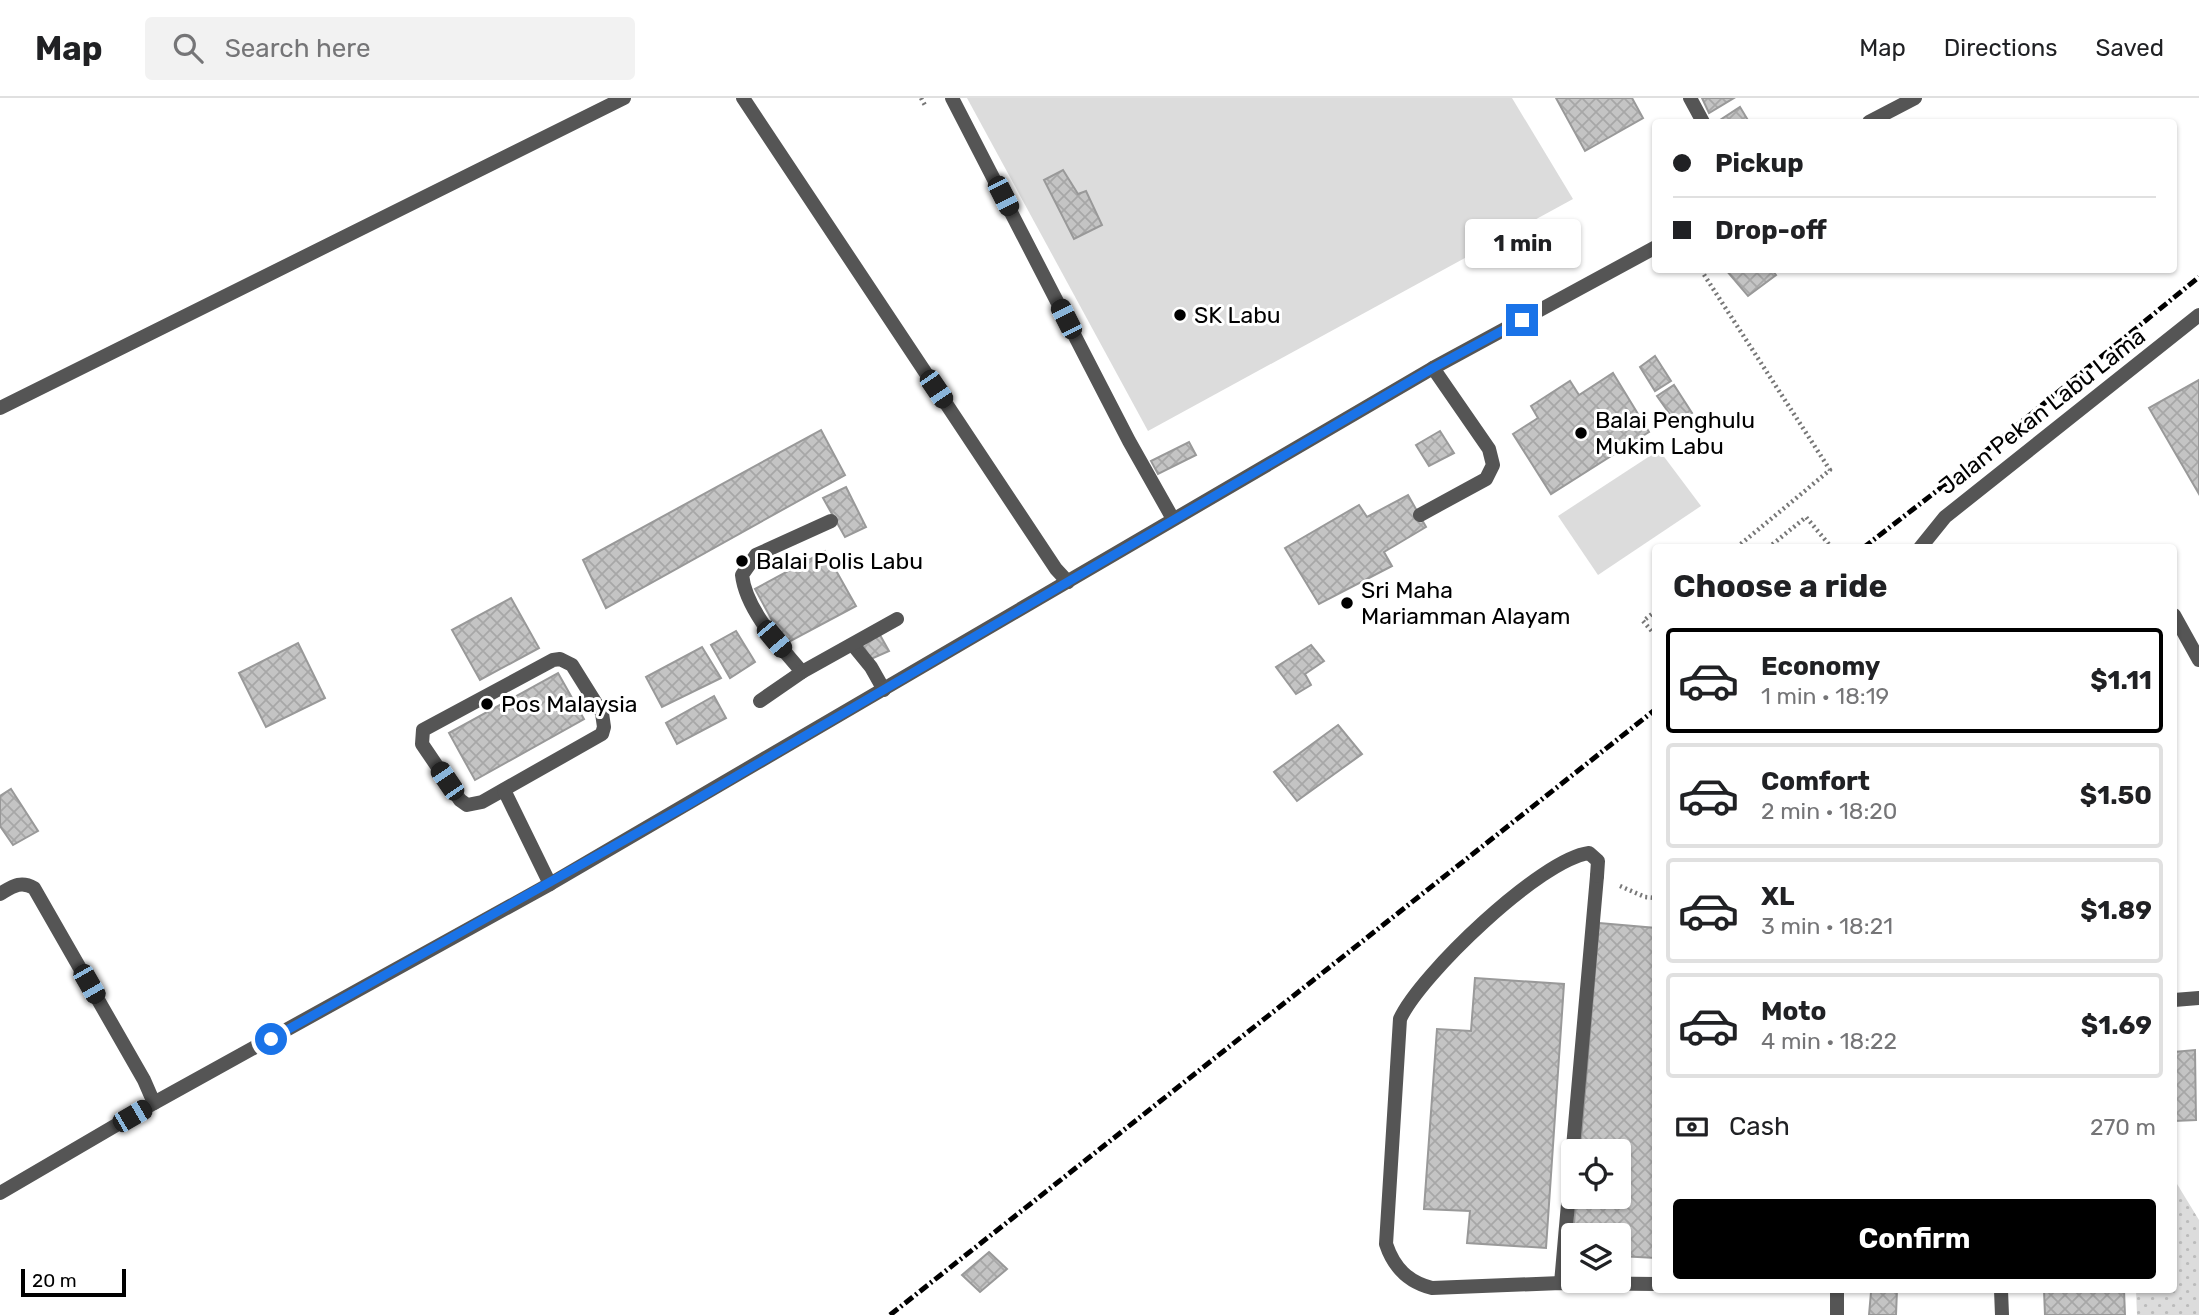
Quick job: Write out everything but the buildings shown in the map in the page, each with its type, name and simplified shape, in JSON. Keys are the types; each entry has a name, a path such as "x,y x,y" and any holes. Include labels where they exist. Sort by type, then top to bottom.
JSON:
{"street":[{"path":"0,408 624,98"},
{"path":"743,98 1056,569 1068,582"},
{"path":"952,98 1129,441 1173,519"},
{"path":"1690,98 1701,119"},
{"path":"1875,119 1915,98"},
{"path":"0,1193 154,1103 550,884 1433,368 1652,249"},
{"name":"Jalan Pekan Labu Lama","path":"1923,544 1945,517 2199,315"},
{"path":"1420,515 1486,480 1493,465 1489,449 1433,368"},
{"path":"802,672 774,639 744,591 742,575 756,555 831,521"},
{"path":"760,701 802,672 897,619"},
{"path":"2177,620 2199,660"},
{"path":"853,645 871,667 884,690"},
{"path":"553,660 566,661 572,665 602,713 602,734 504,790 475,804 467,805 460,800 422,744 424,730 553,660"},
{"path":"504,790 550,884"},
{"path":"1561,1283 1432,1288 1418,1285 1395,1265 1386,1244 1385,1233 1400,1019 1410,1001 1429,978 1505,901 1559,863 1579,854 1589,853 1598,860 1566,1223"},
{"path":"0,894 17,884 25,883 34,888 144,1080 154,1103"},
{"path":"2177,1000 2199,998"},
{"path":"1631,1284 1652,1284"},
{"path":"1837,1293 1837,1315"},
{"path":"2001,1293 2002,1315"}],"path":[{"path":"1703,273 1830,470 1741,544"},
{"path":"1773,544 1806,517 1829,544"},
{"path":"1652,614 1643,621 1652,631"},
{"path":"1597,876 1652,898"}],"shaded area":[{"name":"SK Labu","path":"967,98 1512,98 1573,199 1148,431"},
{"path":"1659,450 1701,506 1598,575 1558,516"},
{"path":"2177,1184 2199,1220 2199,1315 2137,1315 2136,1293 2177,1293"}],"railway":[{"path":"1868,544 2199,277"},
{"path":"890,1315 1652,712"}],"place":[{"name":"SK Labu","path":"1180,315"},
{"name":"Balai Penghulu Mukim Labu","path":"1581,433"},
{"name":"Balai Polis Labu","path":"742,561"},
{"name":"Sri Maha Mariamman Alayam","path":"1347,603"},
{"name":"Pos Malaysia","path":"487,704"}],"route":[{"path":"271,1039 687,805 1173,519 1433,368 1522,320"}]}
